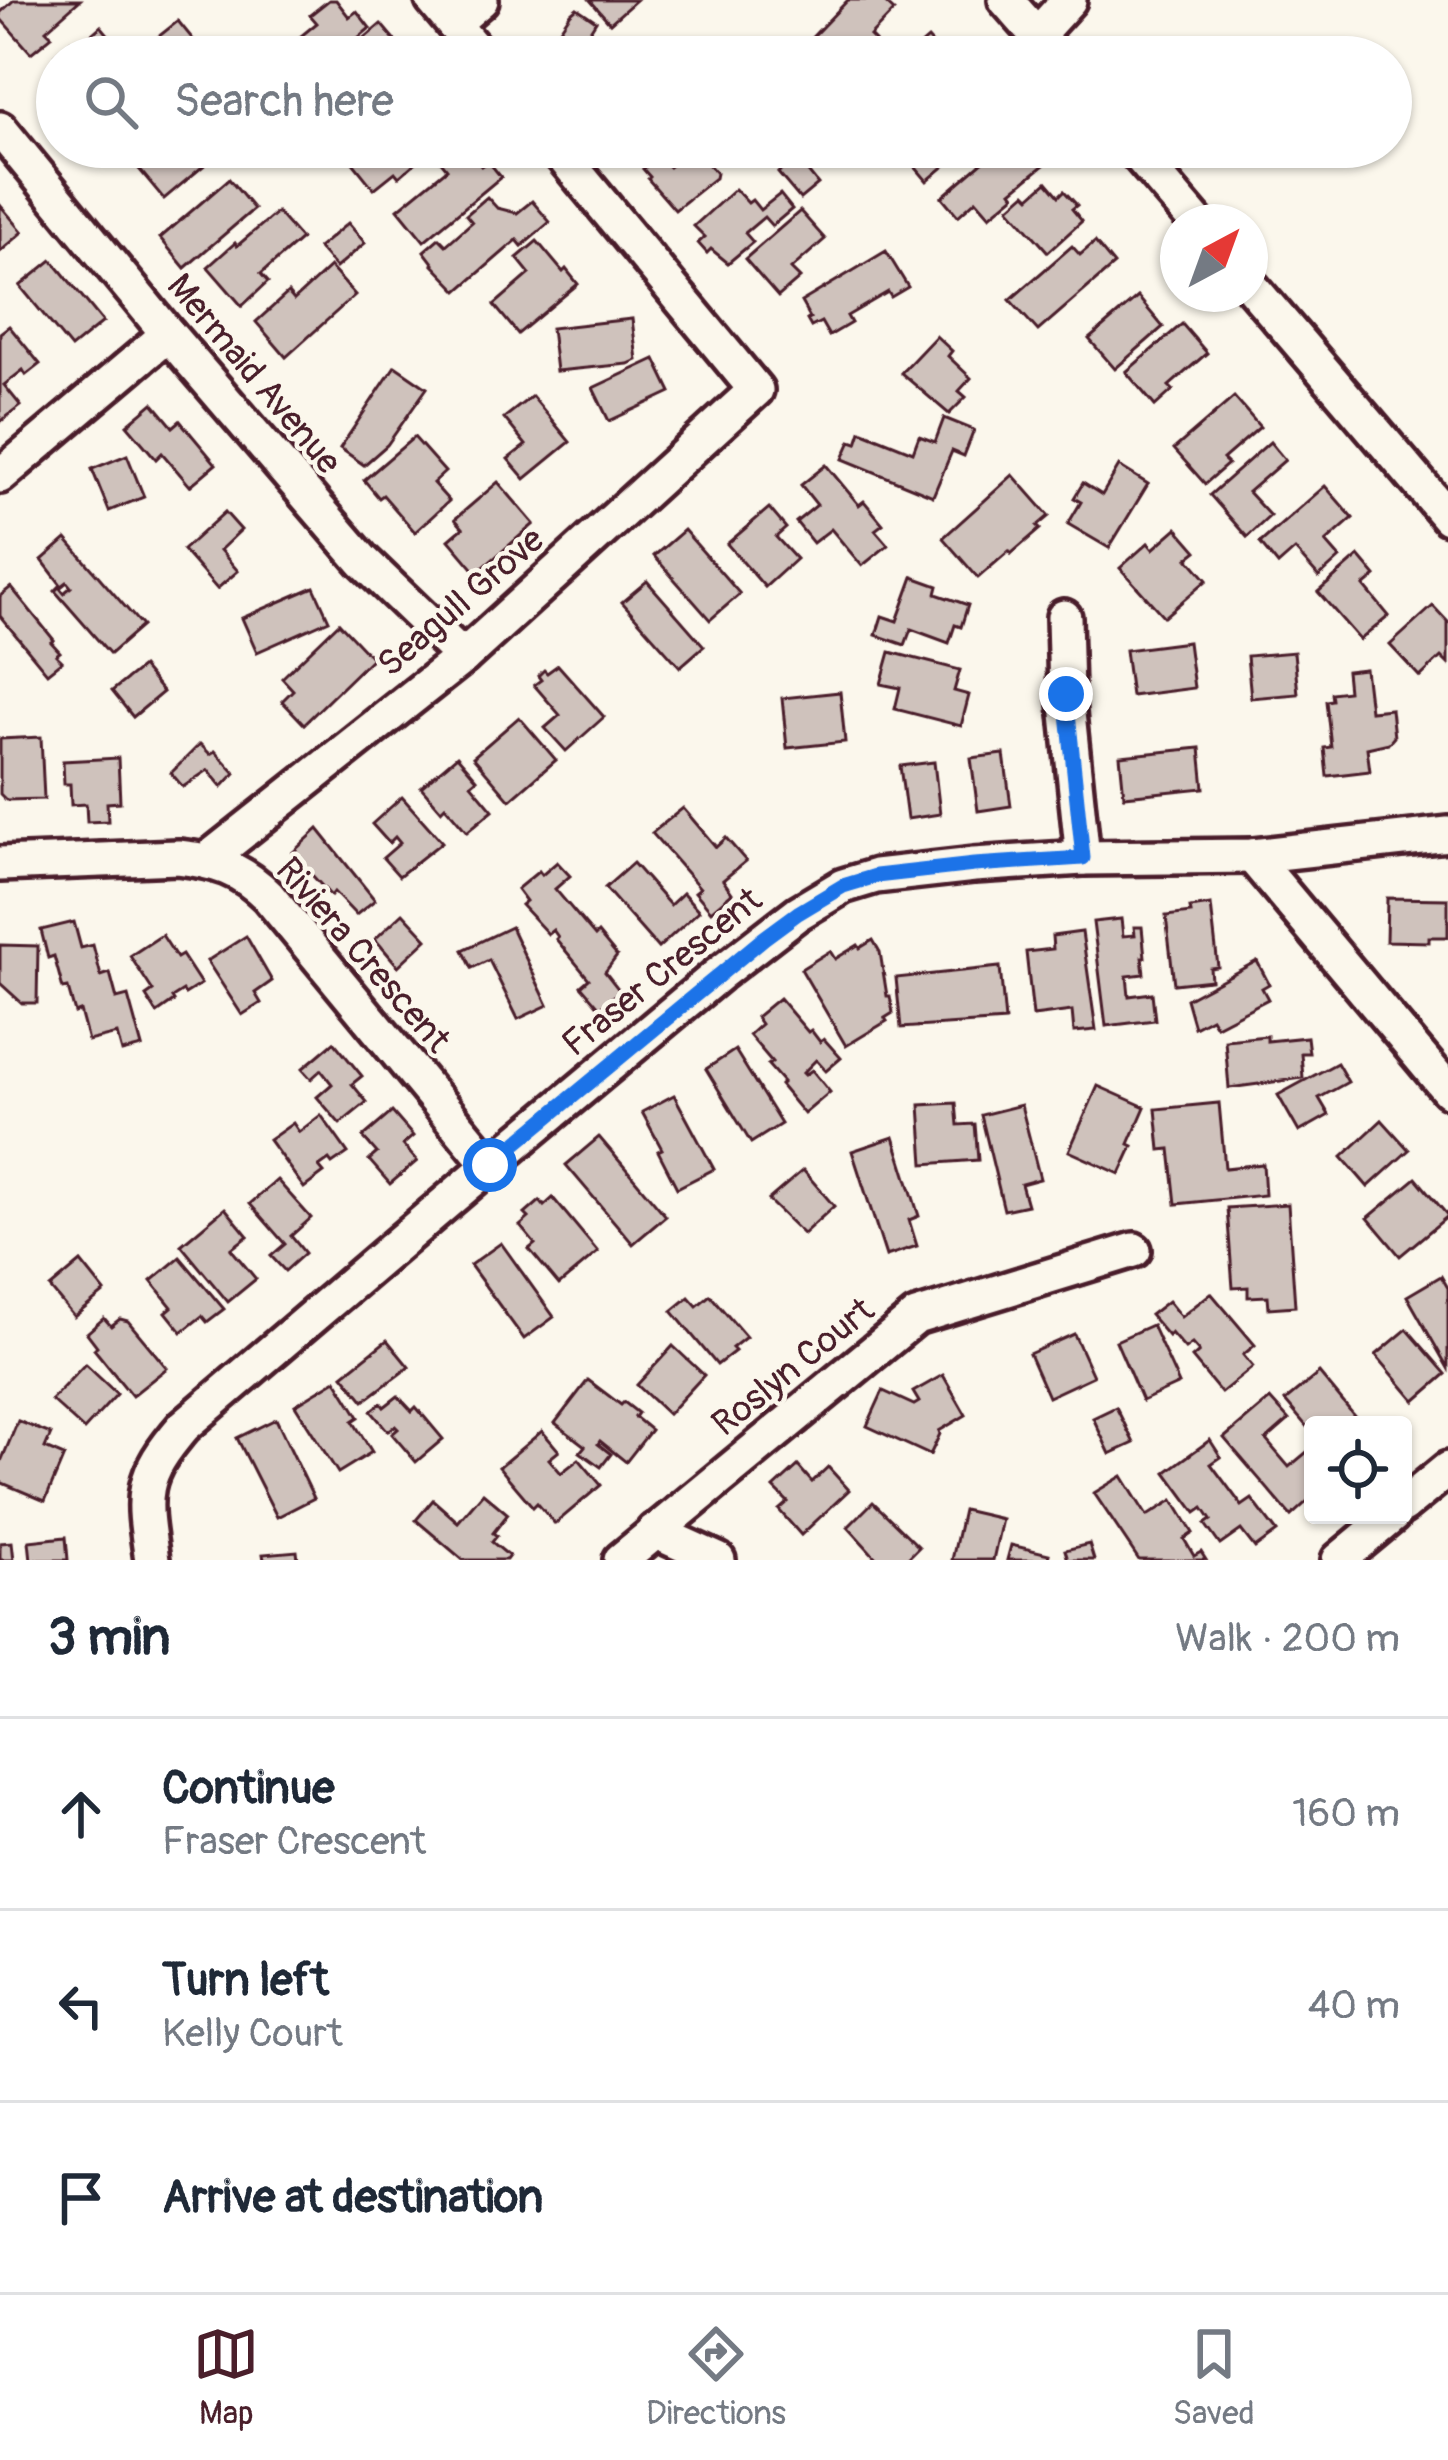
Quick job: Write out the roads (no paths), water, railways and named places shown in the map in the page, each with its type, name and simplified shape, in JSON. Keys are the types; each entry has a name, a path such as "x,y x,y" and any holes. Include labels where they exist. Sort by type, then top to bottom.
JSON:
{"street":[{"path":"463,36 443,12 481,0"},
{"path":"1006,0 1037,36"},
{"path":"1051,36 1069,0"},
{"name":"Mermaid Avenue","path":"0,129 362,561 464,657"},
{"name":"Seagull Grove","path":"207,860 464,657 756,391 572,168"},
{"path":"1150,168 1181,204"},
{"path":"1268,306 1448,518"},
{"path":"0,476 168,334"},
{"path":"1064,617 1066,694 1083,858"},
{"name":"Fraser Crescent","path":"152,1560 144,1508 148,1477 162,1452 214,1399 764,938 843,886 876,876 974,865 1252,856 1448,834"},
{"path":"1252,856 1448,1090"},
{"name":"Riviera Crescent","path":"0,864 178,857 233,868 268,896 490,1165"},
{"name":"Roslyn Court","path":"621,1560 916,1317 1134,1250"},
{"path":"1412,1499 1448,1469"},
{"path":"1339,1560 1382,1524"},
{"path":"654,1531 718,1560"}]}
